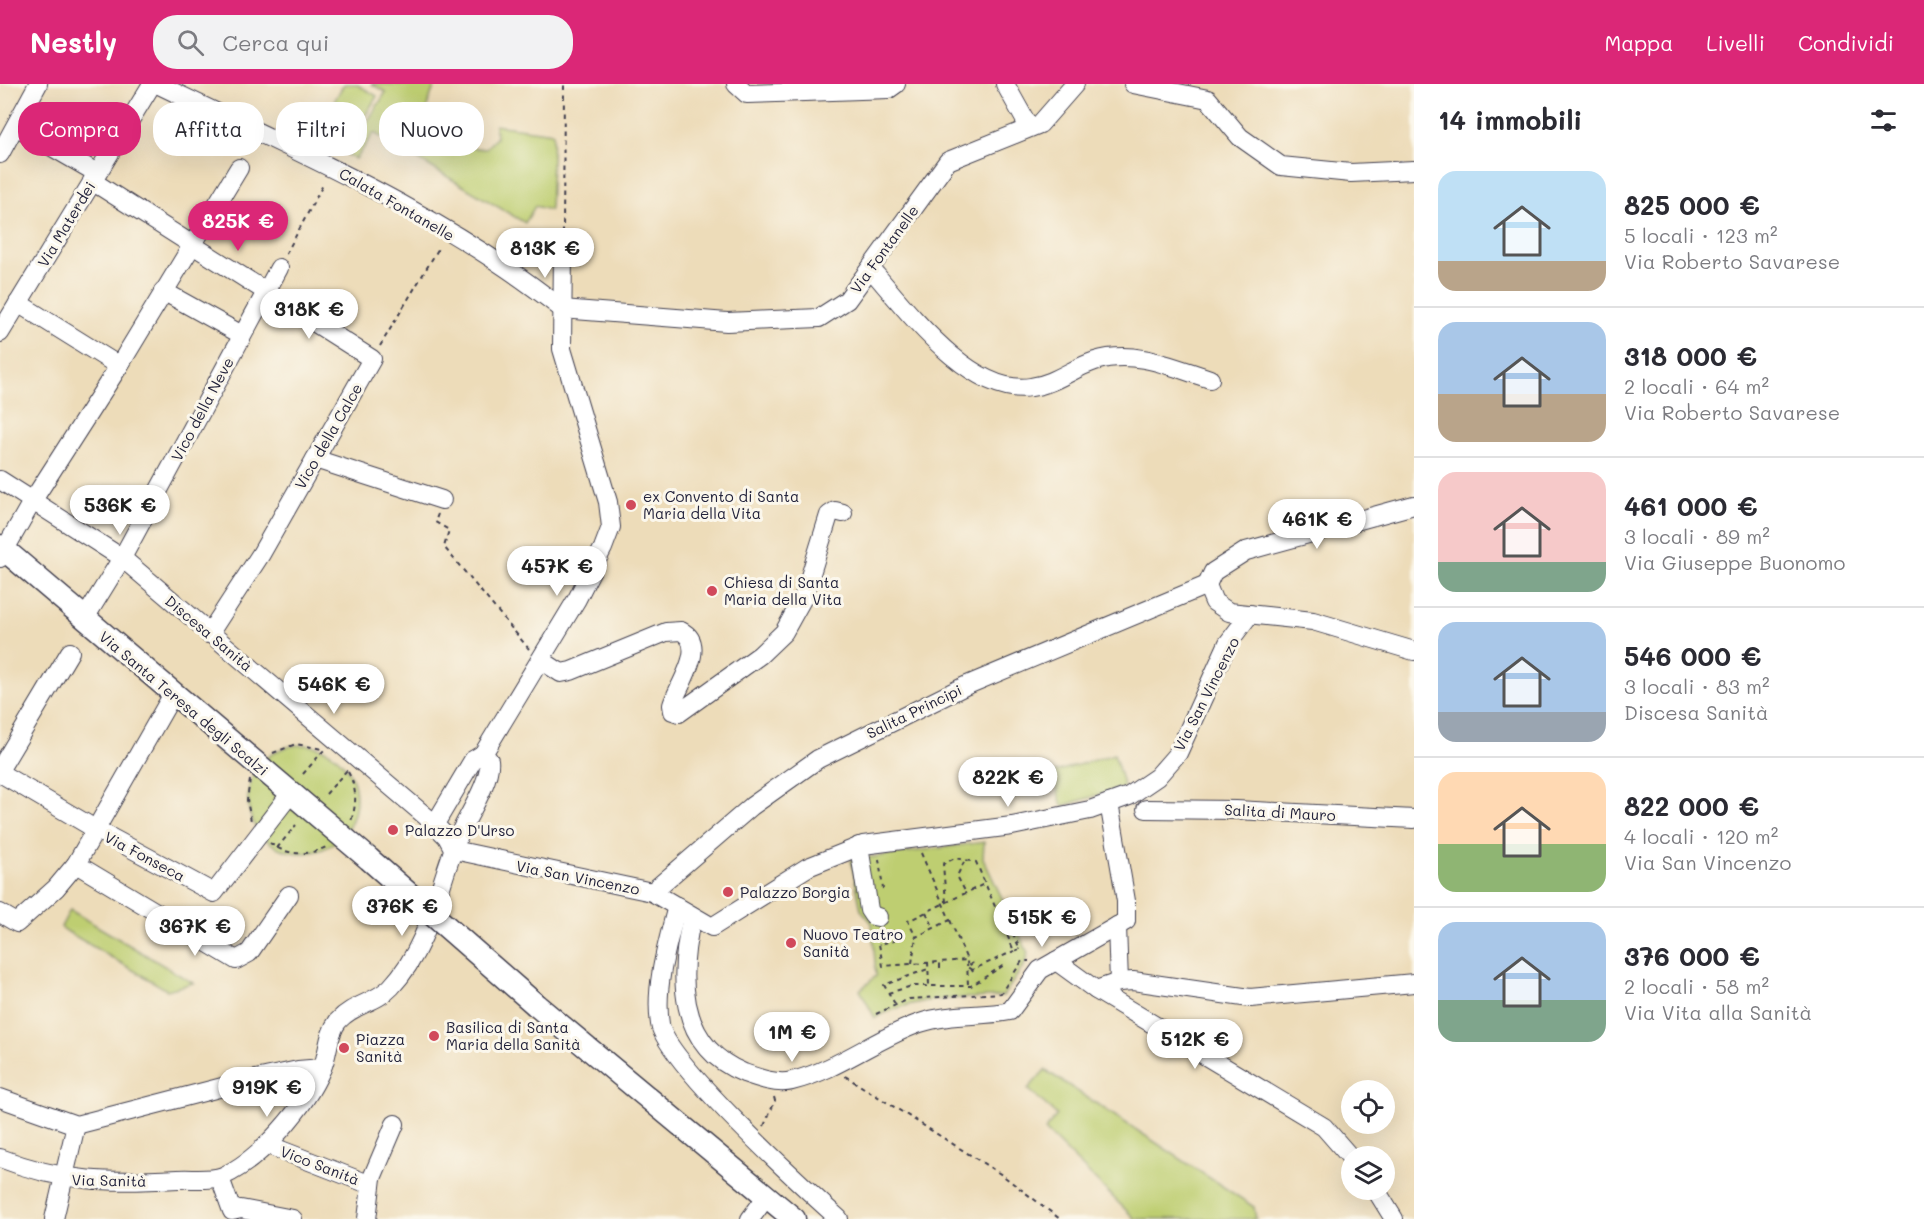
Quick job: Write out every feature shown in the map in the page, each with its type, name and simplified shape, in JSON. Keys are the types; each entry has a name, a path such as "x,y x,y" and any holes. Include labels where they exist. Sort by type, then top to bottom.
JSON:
{"main road":[{"name":"Via Santa Teresa degli Scalzi","path":"2,552 85,618 173,694 297,784 369,859 536,1005 794,1219"}],"street":[{"path":"0,154 38,84"},
{"name":"Via Materdei","path":"0,333 152,84"},
{"name":"Calata Fontanelle","path":"157,84 333,167 448,232 532,285 562,309"},
{"path":"736,84 747,94 824,88 892,87"},
{"path":"1005,84 1029,127"},
{"path":"1059,104 1060,84"},
{"name":"Via Fontanelle","path":"562,309 727,322 819,318 847,300 948,161 1040,123 1075,84"},
{"path":"1133,84 1208,99 1240,137 1281,166 1351,173 1414,170"},
{"path":"16,126 191,244 372,359"},
{"path":"2,552 119,366 239,168"},
{"path":"0,1098 76,1125 238,1083 298,1070 322,1068 331,1035 339,1020 356,1006 379,996 393,985 421,939 441,893 449,836 473,760 483,754 541,660 603,548 611,527 611,516 564,359 562,338 563,249"},
{"name":"Vico della Neve","path":"85,618 122,558 279,268"},
{"path":"871,269 937,345 970,369 1000,384 1030,388 1057,380 1095,361 1138,356 1210,380"},
{"path":"163,291 242,334"},
{"path":"18,303 119,366"},
{"path":"562,338 574,320 587,312"},
{"name":"Vico della Calce","path":"209,634 261,554 372,359"},
{"path":"315,459 442,500"},
{"name":"Discesa Sanità","path":"0,480 122,558 449,836"},
{"path":"1414,506 1246,551 1213,572 1208,585 1214,602 1229,612 1313,621 1414,651"},
{"path":"541,660 561,673 571,671 666,632 681,631 689,637 693,649 690,663 673,702 672,710 679,713 773,646 795,615 804,596 828,517 832,512 843,513"},
{"name":"Salita Principi","path":"652,892 752,806 818,759 965,686 1208,585"},
{"name":"Via San Vincenzo","path":"449,836 652,892 712,927 808,867 859,846 1012,826 1090,810 1129,796 1157,777 1178,753 1224,652 1250,614"},
{"path":"0,771 70,652"},
{"path":"0,913 17,923 56,888 76,864 173,694"},
{"path":"449,836 489,768 489,760 483,754"},
{"name":"Via Fonseca","path":"0,771 97,830 214,893 297,784"},
{"path":"1109,803 1126,902 1121,924 1119,982"},
{"name":"Salita di Mauro","path":"1146,809 1236,810 1414,819"},
{"path":"859,846 868,910 873,916 879,917"},
{"path":"76,864 236,960 249,953 289,895"},
{"path":"676,906 660,991 660,1025 671,1049 694,1077 839,1219"},
{"path":"692,917 684,950 683,988 686,1007 696,1030 706,1045 725,1064 751,1076 785,1083 801,1079 897,1031 924,1022 1010,1011 1040,970 1121,924"},
{"path":"1056,961 1096,990 1324,1126 1341,1146"},
{"path":"1096,990 1119,982 1133,981 1250,998 1414,983"},
{"name":"Via Sanità","path":"0,1158 64,1179 129,1183 220,1178 244,1164 268,1145 291,1117 322,1068"},
{"path":"367,1219 371,1185 394,1124"},
{"path":"54,1219 76,1125"},
{"name":"Vico Sanità","path":"268,1145 371,1185"},
{"path":"220,1178 227,1215 241,1209 264,1216 293,1219"},
{"path":"750,1219 767,1197"},
{"path":"1383,1200 1395,1219"}],"path":[{"path":"563,249 564,84"},
{"path":"279,268 333,167"},
{"path":"372,359 445,237"},
{"path":"442,500 435,522 449,530 444,547 519,640 541,660"},
{"path":"297,784 324,750"},
{"path":"326,794 347,770"},
{"path":"277,848 296,825"},
{"path":"910,854 921,853 945,903 967,960 968,986"},
{"path":"879,858 885,907 879,917"},
{"path":"945,903 943,864 955,858 963,862 976,862 1014,951"},
{"path":"963,862 957,876 966,893"},
{"path":"912,963 916,937 908,921 986,883"},
{"path":"967,967 972,971 1020,949 1003,912 998,909"},
{"path":"926,912 934,928"},
{"path":"916,937 950,920"},
{"path":"953,928 957,926"},
{"path":"893,930 894,941 879,944 883,966 967,960"},
{"path":"876,1014 909,999 1001,993 1022,962 1027,959 1040,970"},
{"path":"940,961 940,968"},
{"path":"955,966 956,961"},
{"path":"927,962 929,985"},
{"path":"967,967 974,962"},
{"path":"888,993 912,986 968,986 1004,965"},
{"path":"895,1004 884,985 928,969"},
{"path":"963,985 964,995"},
{"path":"841,1072 1002,1175 1060,1219"},
{"path":"759,1122 765,1127 776,1101 774,1096"}],"green space":[{"path":"344,84 356,84 377,96 367,113 367,102 334,102"},
{"path":"371,84 435,84 429,102 380,102 386,92"},
{"path":"379,103 379,136 374,133 367,143 367,123"},
{"path":"495,125 553,133 550,210 535,206 525,223 413,156 484,156 484,149 496,138"},
{"path":"302,745 323,749 340,761 352,778 356,799 352,820 340,837 323,849 302,853 281,849 264,837 252,820 248,799 252,778 264,761 281,749"},
{"path":"1114,754 1124,787 1062,806 1052,773"},
{"path":"984,842 983,858 1028,953 1025,964 1003,996 922,1002 907,1005 875,1018 860,990 876,976 872,923 861,910 851,860"},
{"path":"70,910 193,983 167,990 68,932 61,927"},
{"path":"1045,1070 1254,1207 1256,1219 1135,1219 1045,1130 1057,1115 1028,1089"}],"place":[{"name":"ex Convento di Santa Maria della Vita","path":"631,505"},
{"name":"Chiesa di Santa Maria della Vita","path":"712,591"},
{"name":"Palazzo D'Urso","path":"393,830"},
{"name":"Palazzo Borgia","path":"728,892"},
{"name":"Nuovo Teatro Sanità","path":"791,943"},
{"name":"Basilica di Santa Maria della Sanità","path":"434,1036"},
{"name":"Piazza Sanità","path":"344,1048"}]}
